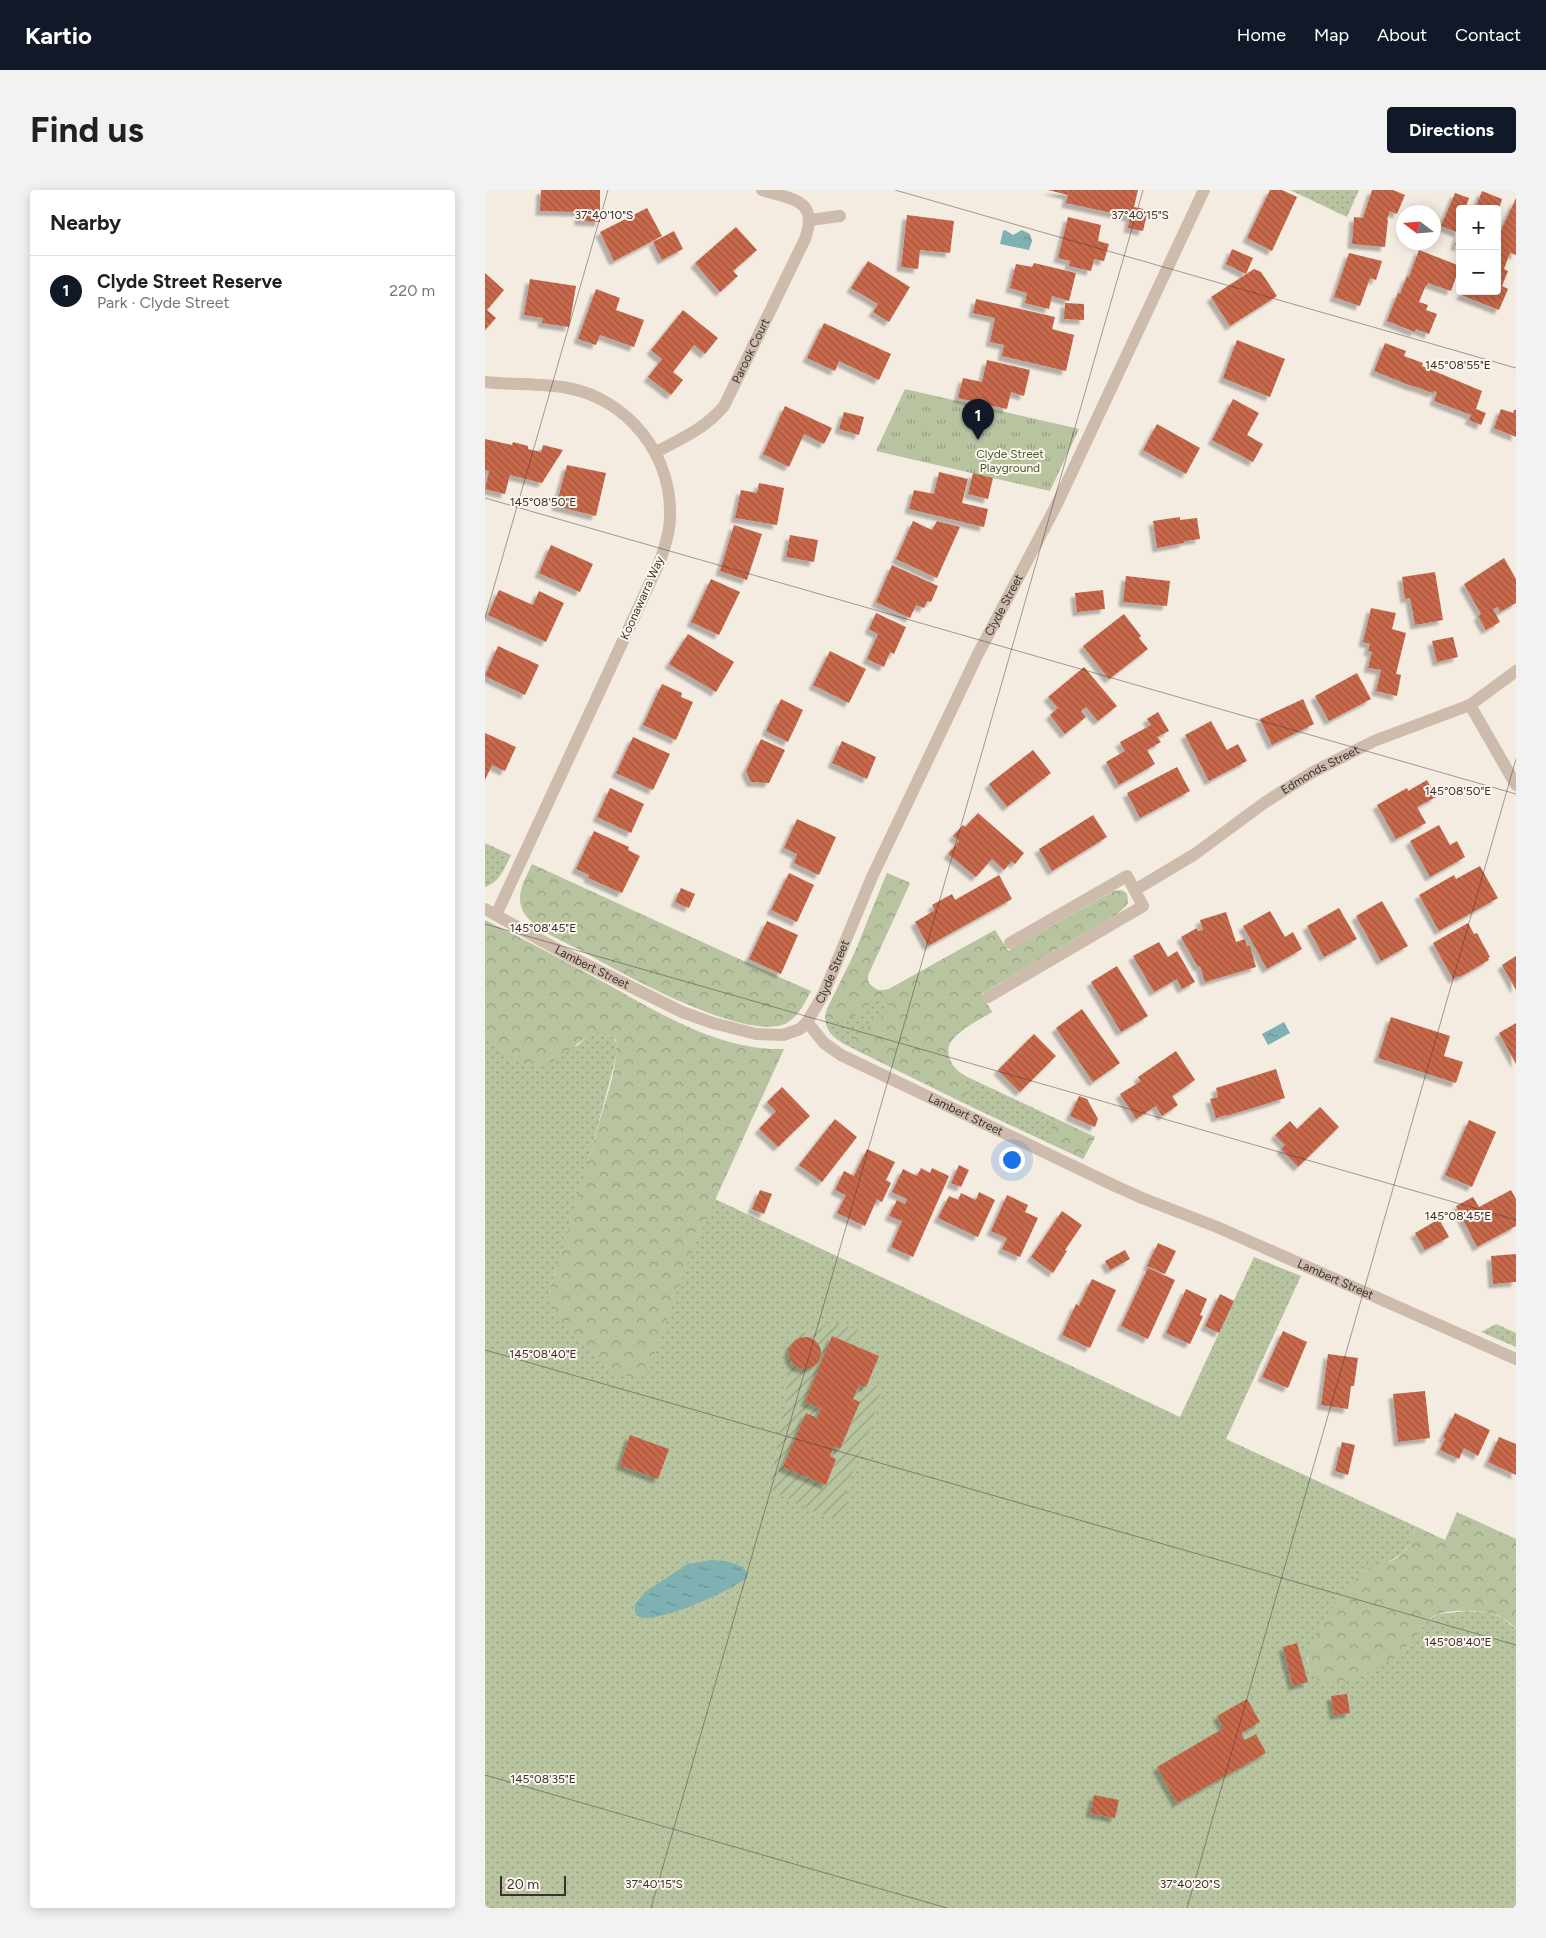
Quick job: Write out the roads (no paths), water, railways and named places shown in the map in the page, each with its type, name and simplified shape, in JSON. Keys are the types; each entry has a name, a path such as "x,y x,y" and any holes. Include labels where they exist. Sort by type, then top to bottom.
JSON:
{"street":[{"path":"763,190 799,202 808,211 810,220 840,216"},
{"name":"Clyde Street","path":"807,1022 823,995 877,868 978,654 1057,504 1205,190"},
{"name":"Parook Court","path":"656,452 701,429 724,406 805,239 810,220"},
{"name":"Koonawarra Way","path":"485,382 550,385 570,388 590,394 621,412 634,422 656,452 670,495 670,518 660,561 491,912"},
{"name":"Edmonds Street","path":"1135,890 1189,858 1264,803 1313,772 1374,741 1470,704 1516,671"},
{"path":"1470,704 1516,785"},
{"path":"988,997 1143,906 1127,876 1009,943"},
{"name":"Lambert Street","path":"491,912 571,957 651,997 713,1024 742,1032 772,1036 792,1033 807,1022 824,1043 841,1054 1113,1185 1217,1227 1516,1358"}],"water":[{"path":"1005,230 1013,235 1022,230 1030,234 1032,241 1029,250 1000,244 1003,231"},
{"path":"1284,1022 1290,1033 1268,1045 1262,1034"},
{"path":"712,1560 738,1565 746,1571 748,1576 746,1579 708,1599 674,1612 645,1618 636,1615 635,1605 645,1592 688,1564"}],"place":[{"name":"Clyde Street Reserve","path":"978,440"}],"park label":[{"name":"Clyde Street Playground","path":"1010,461"}]}
